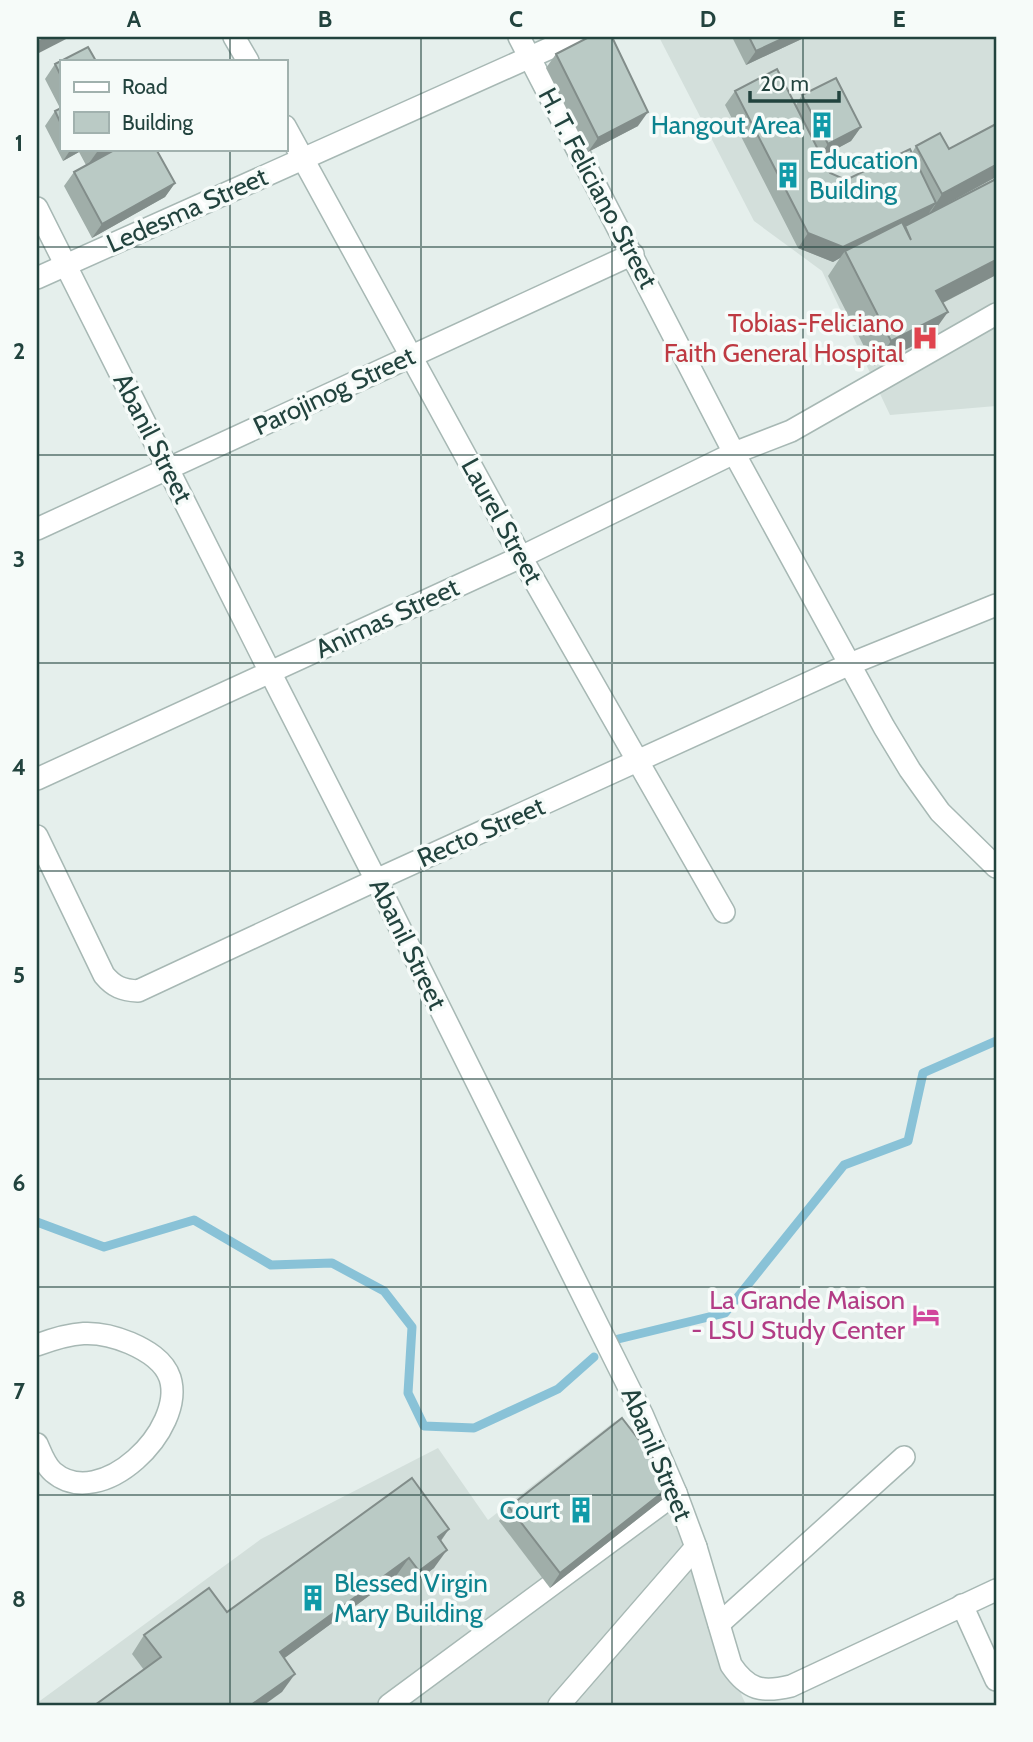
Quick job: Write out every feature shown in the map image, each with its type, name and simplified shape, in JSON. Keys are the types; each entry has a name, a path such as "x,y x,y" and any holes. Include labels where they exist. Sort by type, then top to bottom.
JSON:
{"street":[{"path":"234,37 247,60"},
{"name":"H. T. Feliciano Street","path":"519,37 734,453 909,770 940,813 996,867"},
{"name":"Ledesma Street","path":"37,278 575,37"},
{"name":"Laurel Street","path":"287,130 521,556 724,912"},
{"name":"Abanil Street","path":"37,208 642,1414 696,1547 731,1665 741,1679 754,1687 771,1690 790,1686 962,1605"},
{"name":"Parojinog Street","path":"37,529 633,254"},
{"name":"Animas Street","path":"37,779 521,556 734,453 791,432 996,314"},
{"name":"Recto Street","path":"37,836 104,975 112,985 124,990 138,991 850,664 996,605"},
{"path":"37,1345 78,1333 119,1338 153,1355 164,1367 170,1379 171,1397 167,1416 155,1437 138,1457 106,1479 94,1483 66,1479 54,1472 37,1444"},
{"path":"719,1624 904,1457"},
{"path":"389,1705 676,1493"},
{"path":"559,1705 696,1547"},
{"path":"996,1590 962,1605 996,1680"}],"shaded area":[{"path":"659,37 996,37 996,406 890,415 822,271 754,221"},
{"path":"615,1421 675,1514 717,1640 746,1705 37,1705 261,1539 438,1448 488,1520"}],"building":[{"path":"589,37 612,37 648,112 598,138 556,54"},
{"path":"749,37 786,37 756,51"},
{"path":"88,47 95,60 63,60"},
{"path":"60,61 60,74 55,64"},
{"name":"Education Building","path":"777,69 830,173 846,180 910,149 936,203 843,247 808,233 735,91"},
{"path":"836,78 861,127 828,144 802,95"},
{"path":"60,108 60,122 55,111"},
{"path":"996,124 996,165 942,194 916,146 940,133 949,149"},
{"path":"114,150 157,150 175,183 102,224 74,172"},
{"path":"996,179 996,260 936,291 948,312 891,341 845,251 902,222 911,240 905,226"},
{"name":"Court","path":"622,1418 673,1484 560,1573 509,1507"},
{"name":"Blessed Virgin Mary Building","path":"412,1478 449,1529 438,1537 447,1550 419,1571 409,1558 280,1652 295,1674 251,1705 95,1705 161,1657 144,1635 209,1588 227,1612"}],"waterway":[{"path":"610,1341 725,1313 844,1165 908,1141 923,1073 996,1041"},
{"path":"37,1222 104,1247 194,1220 271,1265 332,1263 384,1291 412,1327 408,1393 424,1426 474,1428 558,1389 594,1357"}],"place":[{"name":"Hangout Area","path":"822,125"},
{"name":"Education Building","path":"788,175"},
{"name":"Tobias-Feliciano Faith General Hospital","path":"925,338"},
{"name":"La Grande Maison - LSU Study Center","path":"926,1315"},
{"name":"Court","path":"581,1510"},
{"name":"Blessed Virgin Mary Building","path":"313,1598"}]}
